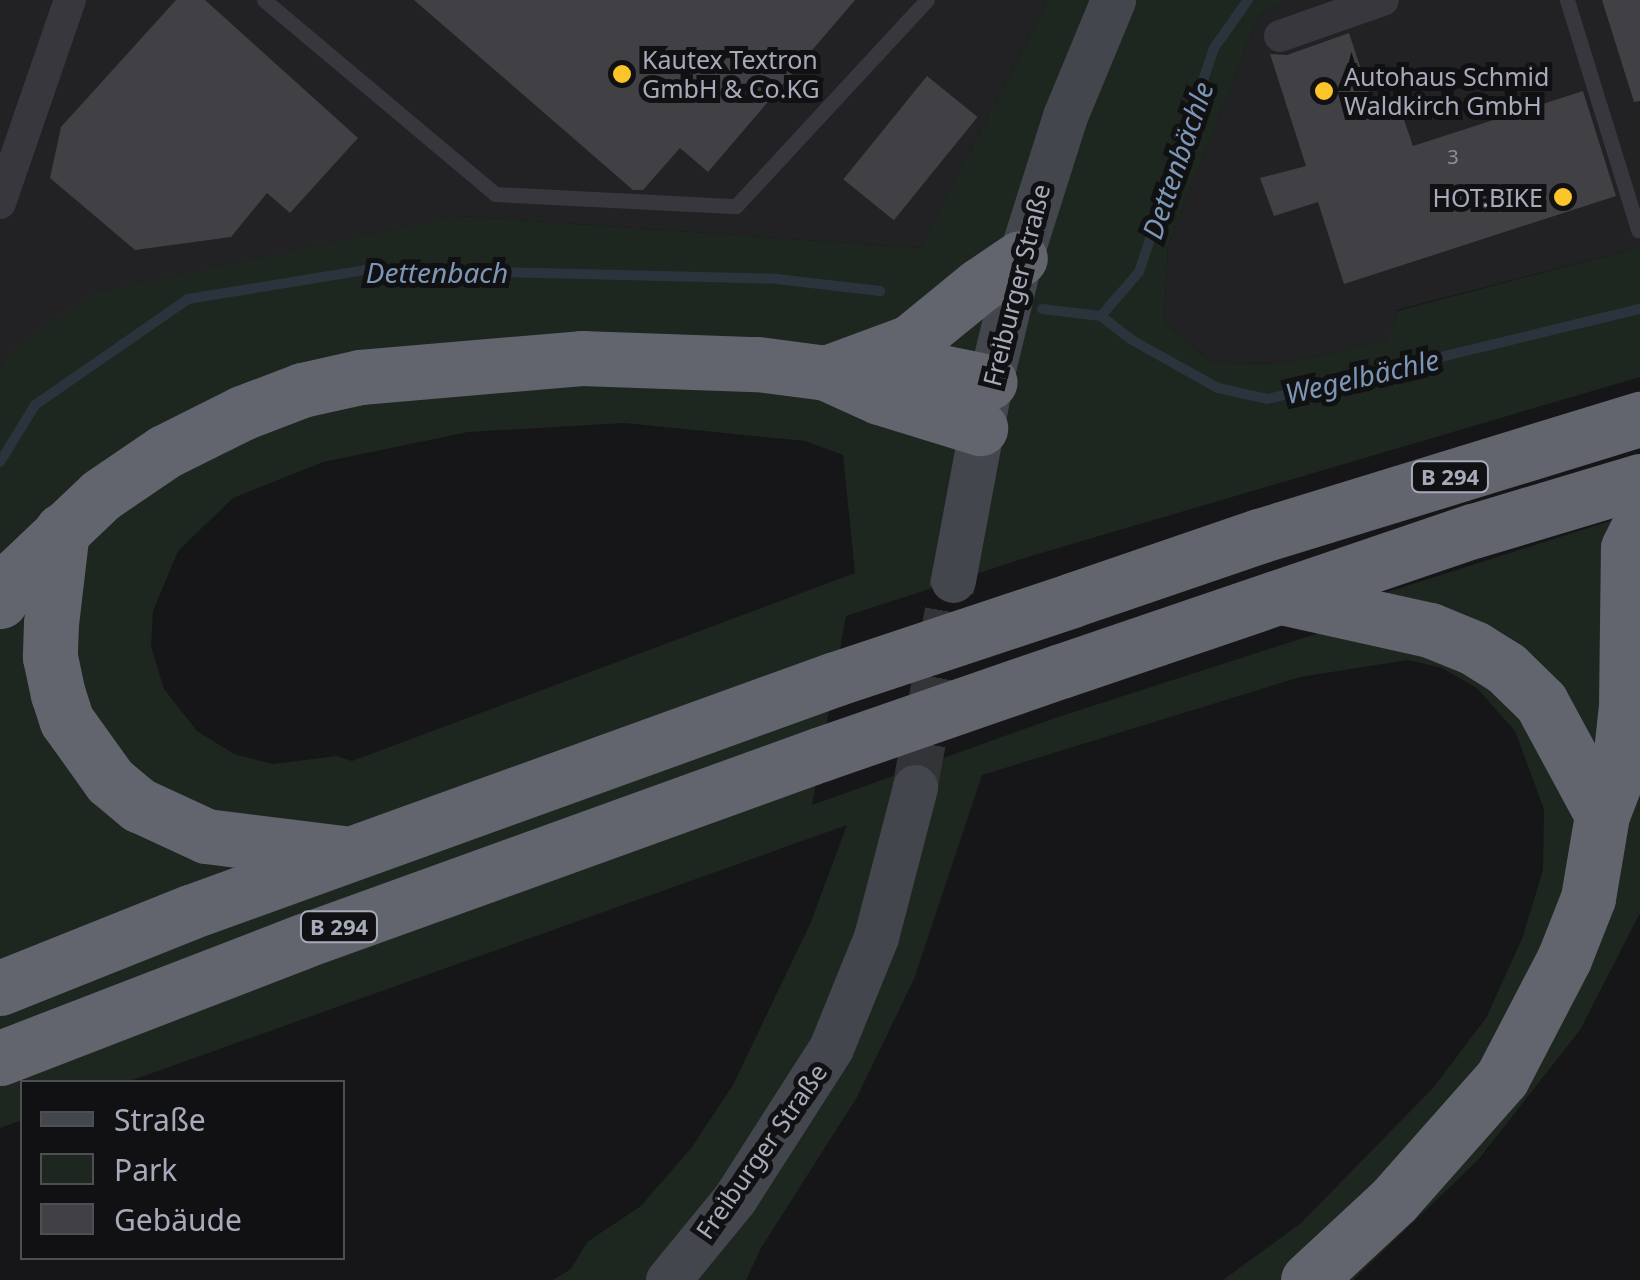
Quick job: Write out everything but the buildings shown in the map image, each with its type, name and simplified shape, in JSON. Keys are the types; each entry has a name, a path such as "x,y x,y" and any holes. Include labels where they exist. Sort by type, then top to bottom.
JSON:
{"highway":[{"path":"850,365 910,342 980,284 1020,258"},
{"path":"0,601 19,574 62,530 132,473 200,432 302,390 360,377 581,358 850,365 985,405"},
{"name":"B 294","path":"0,988 351,854 834,680 1259,536 1640,418"},
{"name":"B 294","path":"0,1058 303,940 822,754 1474,531 1640,481"},
{"path":"1308,1280 1394,1200 1502,1078 1556,977 1588,898 1602,816 1619,771 1626,706 1628,548 1640,523"},
{"path":"62,530 50,657 67,722 110,781 139,805 206,836 351,854"},
{"path":"1281,598 1430,630 1474,648 1506,668 1551,716 1602,816"}],"main road":[{"name":"Freiburger Straße","path":"953,580 985,405 1020,258 1065,116 1114,0"},
{"name":"Freiburger Straße","path":"668,1280 735,1198 831,1048 876,938 915,786"}],"street":[{"path":"0,203 70,0"},
{"path":"1280,36 1384,0"}],"lane":[{"path":"264,0 495,194 736,206 927,0"},
{"path":"1567,0 1638,230"}],"shaded area":[{"path":"0,0 1047,0 921,248 460,216 0,368"},
{"path":"1292,0 1640,0 1640,247 1397,310 1388,340 1282,364 1213,363 1164,321 1168,246 1260,13"}],"green space":[{"path":"1047,0 1292,0 1260,13 1168,246 1164,321 1213,363 1282,364 1387,340 1397,311 1640,247 1640,377 1031,556 846,616 812,805 1055,718 1325,631 1388,592 1610,521 1640,521 1640,913 1580,1030 1478,1160 1353,1280 1223,1280 1301,1223 1433,1088 1486,1018 1522,939 1543,870 1544,809 1515,731 1477,688 1442,668 1408,660 1300,677 982,775 914,979 857,1097 761,1248 746,1280 553,1280 571,1269 587,1242 641,1206 692,1147 733,1085 811,922 847,825 133,1080 20,1080 20,1121 0,1128 0,368 14,347 94,293 460,216 921,248","holes":["624,423 805,441 843,455 855,573 352,761 336,756 273,764 234,754 197,731 164,689 151,646 153,611 178,551 233,498 323,462 468,432"]}],"waterway":[{"name":"Dettenbächle","path":"1101,316 1139,272 1214,48 1248,0"},
{"name":"Dettenbach","path":"0,462 35,405 188,299 372,269 776,279 880,291"},
{"name":"Dettenbach","path":"1042,309 1101,316"},
{"name":"Wegelbächle","path":"1101,316 1132,340 1218,388 1267,399 1640,309"}],"tunnel":[{"path":"915,787 953,580"}],"place":[{"name":"Kautex Textron GmbH & Co.KG","path":"622,74"},
{"name":"Autohaus Schmid Waldkirch GmbH","path":"1324,91"},
{"name":"HOT.BIKE","path":"1563,197"}]}
